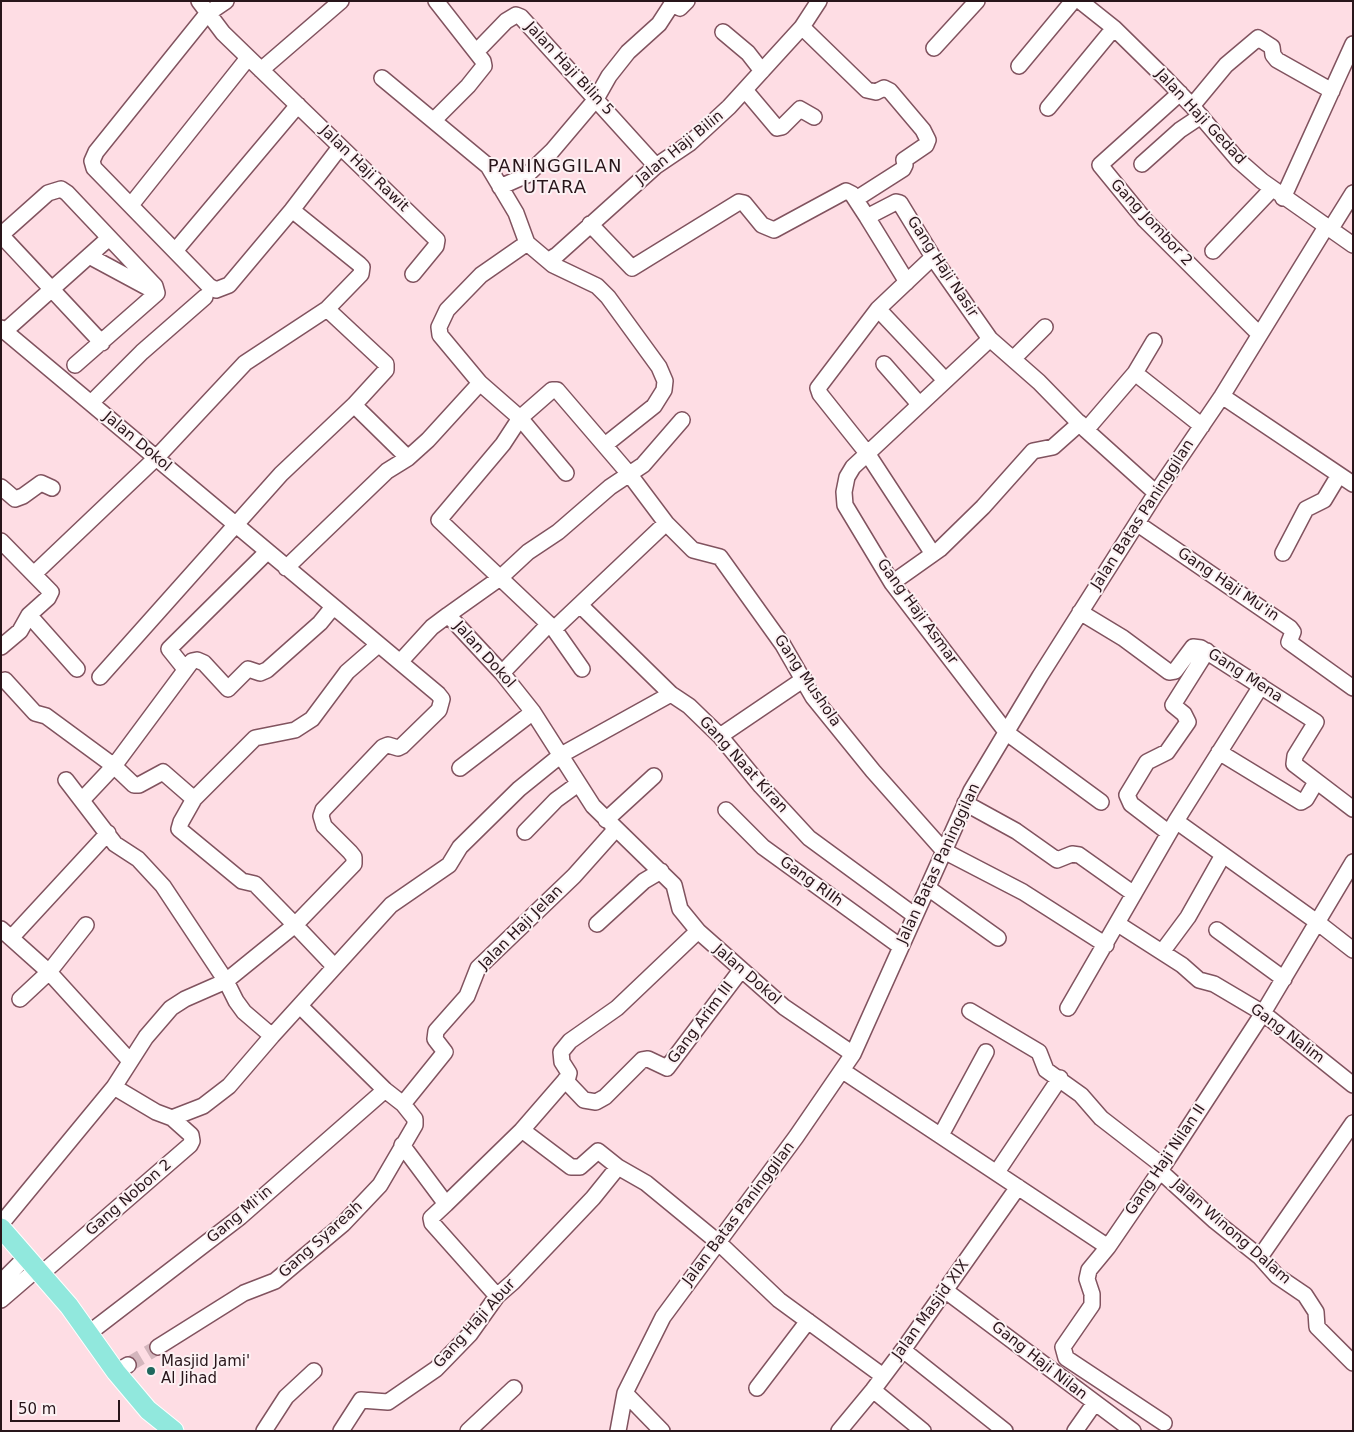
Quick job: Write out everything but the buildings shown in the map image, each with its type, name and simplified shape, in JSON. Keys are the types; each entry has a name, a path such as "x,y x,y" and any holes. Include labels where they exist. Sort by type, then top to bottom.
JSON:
{"main road":[{"path":"1,1228 69,1306 88,1333 122,1368 148,1410 174,1431"}],"street":[{"name":"Jalan Haji Rawit","path":"199,1 207,14 248,58 298,104 437,240 436,246 413,274"},
{"path":"226,1 207,14 92,161 94,168 208,286 216,290 229,285 292,210 340,147"},
{"path":"261,70 341,1"},
{"path":"500,187 527,175 552,151 596,99 609,76 628,52 659,24 672,4 680,8 687,1"},
{"name":"Jalan Haji Bilin","path":"549,260 557,255 656,166 690,143 746,90 802,27 819,1"},
{"path":"934,48 978,1"},
{"path":"1019,66 1073,1"},
{"name":"Jalan Haji Gedad","path":"1080,1 1114,28 1180,94 1238,160 1278,193 1353,245"},
{"path":"434,120 482,71 483,61 437,2"},
{"name":"Jalan Haji Bilin 5","path":"476,52 506,21 516,15 521,18 656,166"},
{"path":"802,27 867,90 876,92 884,88 890,91 923,130 928,140 926,145 905,160 903,169 856,199"},
{"path":"1048,108 1114,28"},
{"path":"723,32 748,53 762,72"},
{"path":"1142,164 1180,130 1196,111 1226,65 1258,38 1272,48 1273,56 1277,60 1332,91"},
{"path":"1213,251 1278,193 1332,91 1347,68 1353,44"},
{"path":"131,205 248,58"},
{"path":"382,78 488,166 516,213 528,243 539,255 549,260 558,268 597,286 650,354 665,380 664,390 654,406 605,445"},
{"path":"746,90 777,128 782,127 800,109 814,117"},
{"name":"Gang Jombor 2","path":"1180,94 1100,165 1145,220 1259,334"},
{"path":"175,251 298,104"},
{"path":"102,343 1,235 48,193 61,189 67,193 155,286 157,293"},
{"path":"590,224 632,268 739,202 744,203 762,225 774,230 846,191 850,192 856,199 907,282"},
{"name":"Jalan Batas Paninggilan","path":"618,1431 625,1393 663,1316 843,1071 853,1054 970,791 1156,493 1222,396 1259,334 1328,228 1353,194"},
{"name":"Gang Haji Nasir","path":"867,217 896,202 900,202 933,257 990,339 1156,493"},
{"path":"35,574 157,457 245,363 327,309 361,274 362,267 292,210"},
{"path":"3,330 109,238"},
{"path":"528,243 481,274 447,310 439,327 440,335 480,383 520,418 566,472"},
{"path":"88,256 157,293"},
{"path":"933,257 878,309 818,388 820,394 867,453 933,554"},
{"path":"75,365 157,293"},
{"path":"91,403 142,352 206,297"},
{"path":"100,677 281,474 354,405 387,368 327,309"},
{"path":"878,309 945,380"},
{"path":"1013,359 1045,326"},
{"name":"Jalan Dokol","path":"3,330 400,662 432,627 448,615 502,673 533,712 593,806 674,884 680,909 698,931 784,1007 853,1054"},
{"name":"Gang Haji Asmar","path":"990,339 853,467 844,492 845,505 892,583 1007,733 1101,802"},
{"path":"892,583 933,554 983,507 1034,451 1054,447 1083,426 1135,372 1154,341"},
{"path":"884,364 919,404"},
{"path":"1135,372 1202,426"},
{"path":"286,568 387,471 408,458 428,440 480,383"},
{"name":"Gang Mushola","path":"520,418 552,390 557,390 630,475 666,523 693,550 720,557 783,645 814,697 867,764 944,851"},
{"path":"1222,396 1353,484"},
{"path":"354,405 408,458"},
{"path":"520,418 503,444 440,520 551,627 582,670"},
{"path":"448,615 500,578 528,552 558,532 610,486 630,475 655,453 682,420"},
{"path":"1283,553 1306,509 1324,500 1339,474"},
{"path":"1,487 15,499 24,496 41,483 52,488"},
{"path":"502,673 551,627 580,605 666,523"},
{"name":"Gang Haji Mu'in","path":"1138,524 1290,628 1293,632 1290,642 1353,688"},
{"path":"1,541 49,588 51,595 30,615 20,631 1,647"},
{"path":"185,669 169,649 267,552"},
{"name":"Gang Naat Kiran","path":"580,605 671,694 689,706 720,736 761,786 816,845 914,915"},
{"path":"82,800 114,766 192,661 200,661 228,689 248,669 260,673 267,670 320,623 333,607"},
{"name":"Gang Mena","path":"1080,612 1122,638 1169,672 1176,671 1193,647 1207,651 1316,722 1294,760 1298,768 1316,782"},
{"path":"30,615 77,669"},
{"path":"334,966 255,884 242,881 179,829 194,800 256,738 295,730 312,719 347,672 378,645"},
{"path":"1207,651 1173,705 1184,714 1188,722 1167,752 1147,762 1127,795 1130,804 1223,855 1353,950"},
{"path":"1,1224 114,1087 157,1022 171,1008 185,999 226,981 295,924 354,864 354,857 324,826 322,816 324,810 383,746 388,745 398,748 442,705 438,694 400,662"},
{"path":"720,736 804,679"},
{"path":"2,680 36,713 46,716 114,766 134,785 139,785 163,772 194,800"},
{"path":"1068,1008 1106,945 1172,827 1261,686"},
{"path":"114,1087 156,1112 172,1118 203,1106 229,1086 334,966 391,905 449,865 460,847 519,789 561,755 671,694"},
{"path":"460,768 533,712"},
{"path":"1219,752 1301,802 1306,799 1316,782 1353,809"},
{"path":"611,825 654,776"},
{"path":"66,780 115,844 138,859 163,886 226,981 236,1001 244,1012 272,1036"},
{"path":"525,832 542,813 578,784"},
{"path":"965,804 1016,831 1057,860 1072,854 1079,855 1134,894"},
{"name":"Gang RIIh","path":"726,810 763,847 901,947"},
{"name":"Jalan Haji Jelan","path":"403,1104 445,1052 435,1039 436,1032 467,996 478,968 574,876 611,825"},
{"path":"108,833 6,933 49,972 130,1062"},
{"path":"944,851 1023,892 1106,945"},
{"path":"1162,952 1188,917 1223,855"},
{"path":"597,924 644,881 660,871"},
{"name":"Gang Haji Nilan II","path":"1164,1423 1066,1358 1063,1354 1064,1343 1092,1305 1093,1297 1087,1279 1089,1270 1108,1247 1162,1168 1351,871"},
{"path":"928,888 998,938"},
{"path":"20,999 49,972 86,924"},
{"name":"Gang Nalim","path":"1118,924 1182,965 1199,980 1214,984 1263,1012 1353,1085"},
{"path":"1217,930 1284,979"},
{"path":"497,1296 432,1223 431,1218 522,1130 565,1080 569,1074 562,1062 561,1052 570,1041 617,1008 698,931"},
{"name":"Gang Arim III","path":"565,1080 584,1100 596,1102 605,1097 642,1060 648,1059 667,1068 741,970"},
{"name":"Gang Syareah","path":"158,1347 244,1293 275,1281 343,1224 380,1185 416,1122 403,1104 385,1090 300,1006"},
{"name":"Jalan Winong Dalam","path":"970,1011 1039,1052 1046,1070 1060,1078 1081,1095 1101,1118 1162,1168 1215,1222 1260,1257 1277,1276 1306,1295 1316,1312 1316,1326 1353,1363"},
{"path":"941,1135 986,1052"},
{"path":"843,1071 1108,1247"},
{"path":"997,1172 1060,1078"},
{"name":"Gang Mi'in","path":"88,1333 240,1217 385,1090"},
{"name":"Gang Nobon 2","path":"34,1267 190,1145 192,1141 191,1135 172,1118"},
{"path":"1260,1257 1335,1152 1353,1123"},
{"path":"522,1130 571,1167 580,1168 598,1151 618,1167 646,1184 718,1243 780,1300 883,1376"},
{"path":"402,1146 446,1204"},
{"name":"Gang Haji Abur","path":"341,1431 361,1400 388,1402 436,1369 470,1334 497,1296 593,1198 618,1167"},
{"name":"Jalan Masjid XIX","path":"839,1431 874,1390 946,1292 1018,1187"},
{"path":"1,1282 34,1267"},
{"path":"1,1300 34,1267"},
{"name":"Gang Haji Nilan","path":"946,1292 1094,1404 1133,1431"},
{"path":"757,1388 808,1321"},
{"path":"903,1350 1005,1431"},
{"path":"264,1431 286,1397 314,1371"},
{"path":"468,1431 514,1388"},
{"path":"874,1390 923,1431"},
{"path":"625,1393 653,1427"},
{"path":"1075,1431 1094,1404"}],"tunnel":[{"path":"128,1365 158,1347"}],"place":[{"name":"Masjid Jami' Al Jihad","path":"151,1371"}],"district":[{"name":"PANINGGILAN UTARA","path":"555,177"}]}
